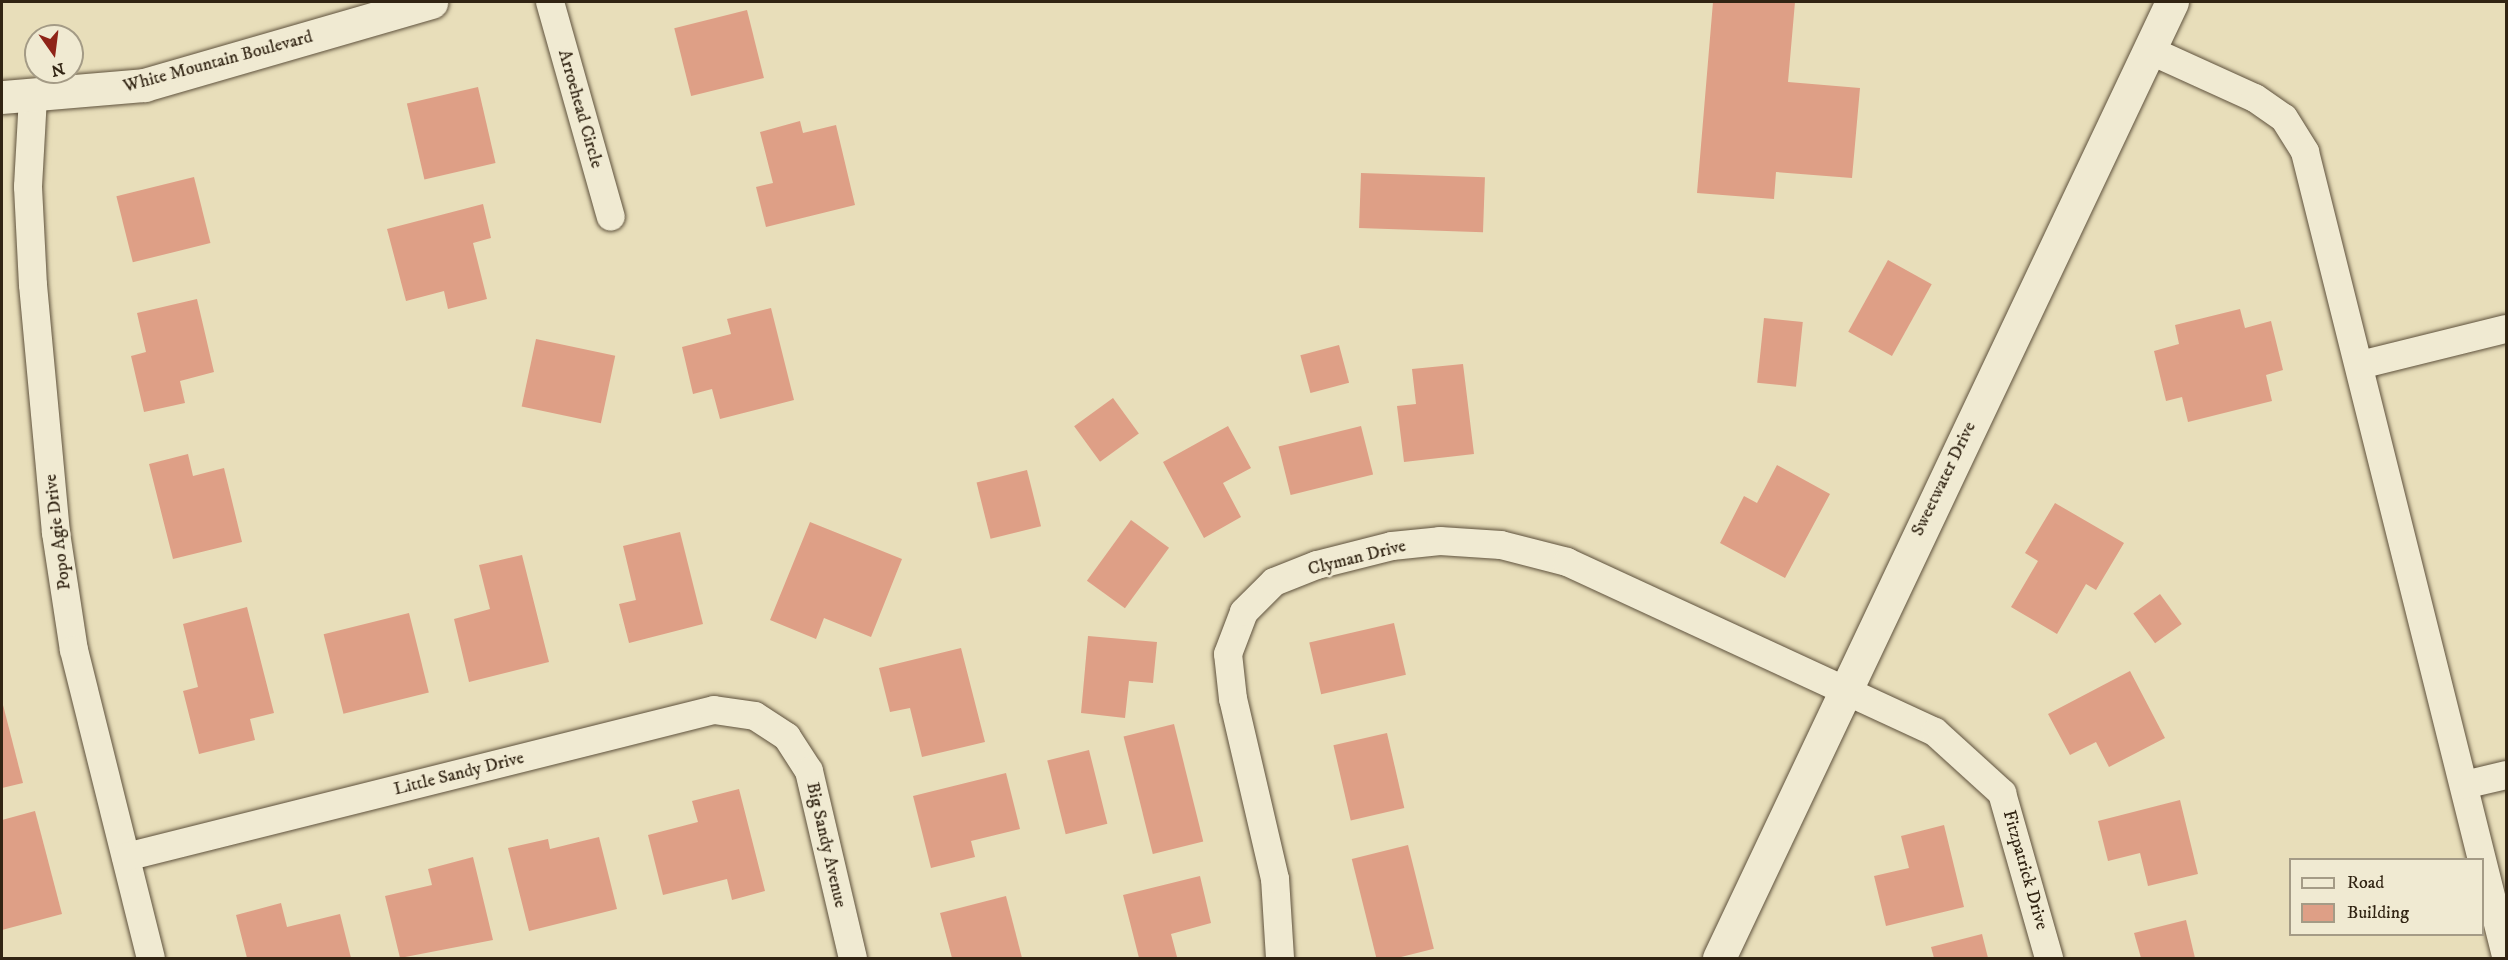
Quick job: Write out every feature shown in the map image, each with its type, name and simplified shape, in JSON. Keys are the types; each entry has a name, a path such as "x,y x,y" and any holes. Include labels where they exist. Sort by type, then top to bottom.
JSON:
{"street":[{"name":"White Mountain Boulevard","path":"2,97 33,97 144,85 431,2"},
{"name":"Arroehead Circle","path":"550,2 611,217"},
{"name":"Sweetwater Drive","path":"1719,958 1845,686 2172,2"},
{"path":"2149,50 2254,98 2284,118 2306,152 2361,365 2482,858"},
{"name":"Popo Agie Drive","path":"33,97 28,187 32,263 56,532 74,650 151,958"},
{"path":"2361,365 2506,329"},
{"name":"Clyman Drive","path":"1280,958 1275,879 1233,699 1228,654 1244,612 1274,582 1392,546 1501,545 1567,562 1845,686"},
{"name":"Fitzpatrick Drive","path":"1845,686 1935,732 2002,793 2049,958"},
{"name":"Little Sandy Drive","path":"126,857 714,710 755,716 787,737"},
{"name":"Big Sandy Avenue","path":"787,737 809,771 853,958"},
{"path":"2464,785 2506,775"},
{"path":"2484,866 2506,956"}],"building":[{"path":"1713,2 1795,2 1788,82 1860,88 1852,178 1776,172 1774,199 1697,193"},
{"path":"747,10 764,78 691,96 674,28"},
{"path":"478,87 496,163 424,179 407,103"},
{"path":"800,121 803,133 836,125 855,205 766,227 756,187 773,183 760,132"},
{"path":"1361,173 1485,177 1483,232 1359,228"},
{"path":"194,177 210,243 133,262 116,196"},
{"path":"483,204 491,238 473,243 487,299 448,309 444,291 406,301 387,229"},
{"path":"1888,260 1932,284 1892,356 1848,332"},
{"path":"197,299 214,372 180,381 185,403 144,412 131,356 146,352 137,313"},
{"path":"771,308 794,400 720,419 712,389 693,394 682,347 731,334 727,319"},
{"path":"2240,309 2245,328 2271,321 2283,370 2266,375 2272,401 2188,422 2182,397 2166,401 2154,351 2179,344 2175,325"},
{"path":"1764,318 1803,322 1796,387 1757,383"},
{"path":"536,339 615,356 601,423 522,406"},
{"path":"1339,345 1349,383 1310,393 1300,355"},
{"path":"1463,364 1474,454 1404,462 1397,406 1416,404 1412,369"},
{"path":"1113,398 1139,434 1100,462 1074,426"},
{"path":"1228,426 1251,468 1223,483 1241,517 1204,538 1163,462"},
{"path":"1361,426 1373,475 1291,495 1279,447"},
{"path":"188,454 193,476 224,468 242,542 173,559 149,464"},
{"path":"1777,465 1830,494 1785,578 1720,543 1744,496 1757,503"},
{"path":"1027,470 1041,526 991,539 977,483"},
{"path":"2055,503 2124,543 2096,590 2086,584 2057,634 2011,607 2038,561 2025,553"},
{"path":"1131,520 1169,548 1125,608 1087,581"},
{"path":"810,522 902,559 871,637 824,618 816,639 770,620"},
{"path":"680,532 703,624 629,643 619,604 636,600 623,546"},
{"path":"522,555 549,662 469,682 454,619 490,609 479,565"},
{"path":"2160,594 2182,624 2155,643 2133,613"},
{"path":"247,607 274,713 250,719 255,740 199,754 183,691 198,687 183,624"},
{"path":"409,613 429,693 343,714 324,634"},
{"path":"1394,623 1406,675 1321,694 1309,643"},
{"path":"1088,636 1157,642 1153,683 1129,681 1125,718 1081,713"},
{"path":"961,648 985,742 922,757 910,708 890,712 879,668"},
{"path":"2130,671 2165,738 2109,767 2096,742 2070,755 2048,714"},
{"path":"2,701 23,783 2,788"},
{"path":"1174,724 1203,841 1153,854 1124,737"},
{"path":"1387,733 1404,808 1351,820 1333,745"},
{"path":"1089,750 1107,824 1066,834 1047,760"},
{"path":"1006,773 1020,829 971,841 975,857 931,868 913,796"},
{"path":"739,789 765,891 732,900 727,879 663,895 648,835 698,822 692,801"},
{"path":"2180,800 2198,874 2148,886 2140,853 2108,861 2098,821"},
{"path":"35,811 62,914 2,930 2,820"},
{"path":"1944,825 1964,907 1886,926 1874,876 1909,868 1901,836"},
{"path":"599,837 617,909 529,931 508,848 548,839 550,849"},
{"path":"1408,845 1434,949 1397,958 1376,958 1352,859"},
{"path":"473,857 493,940 400,958 385,896 432,885 428,869"},
{"path":"1200,876 1211,923 1171,934 1177,957 1139,958 1123,895"},
{"path":"1006,896 1022,958 952,958 940,913"},
{"path":"281,903 287,927 340,914 351,958 247,958 236,915"},
{"path":"2186,920 2195,958 2141,958 2134,933"},
{"path":"1982,934 1988,958 1934,958 1931,947"}]}
